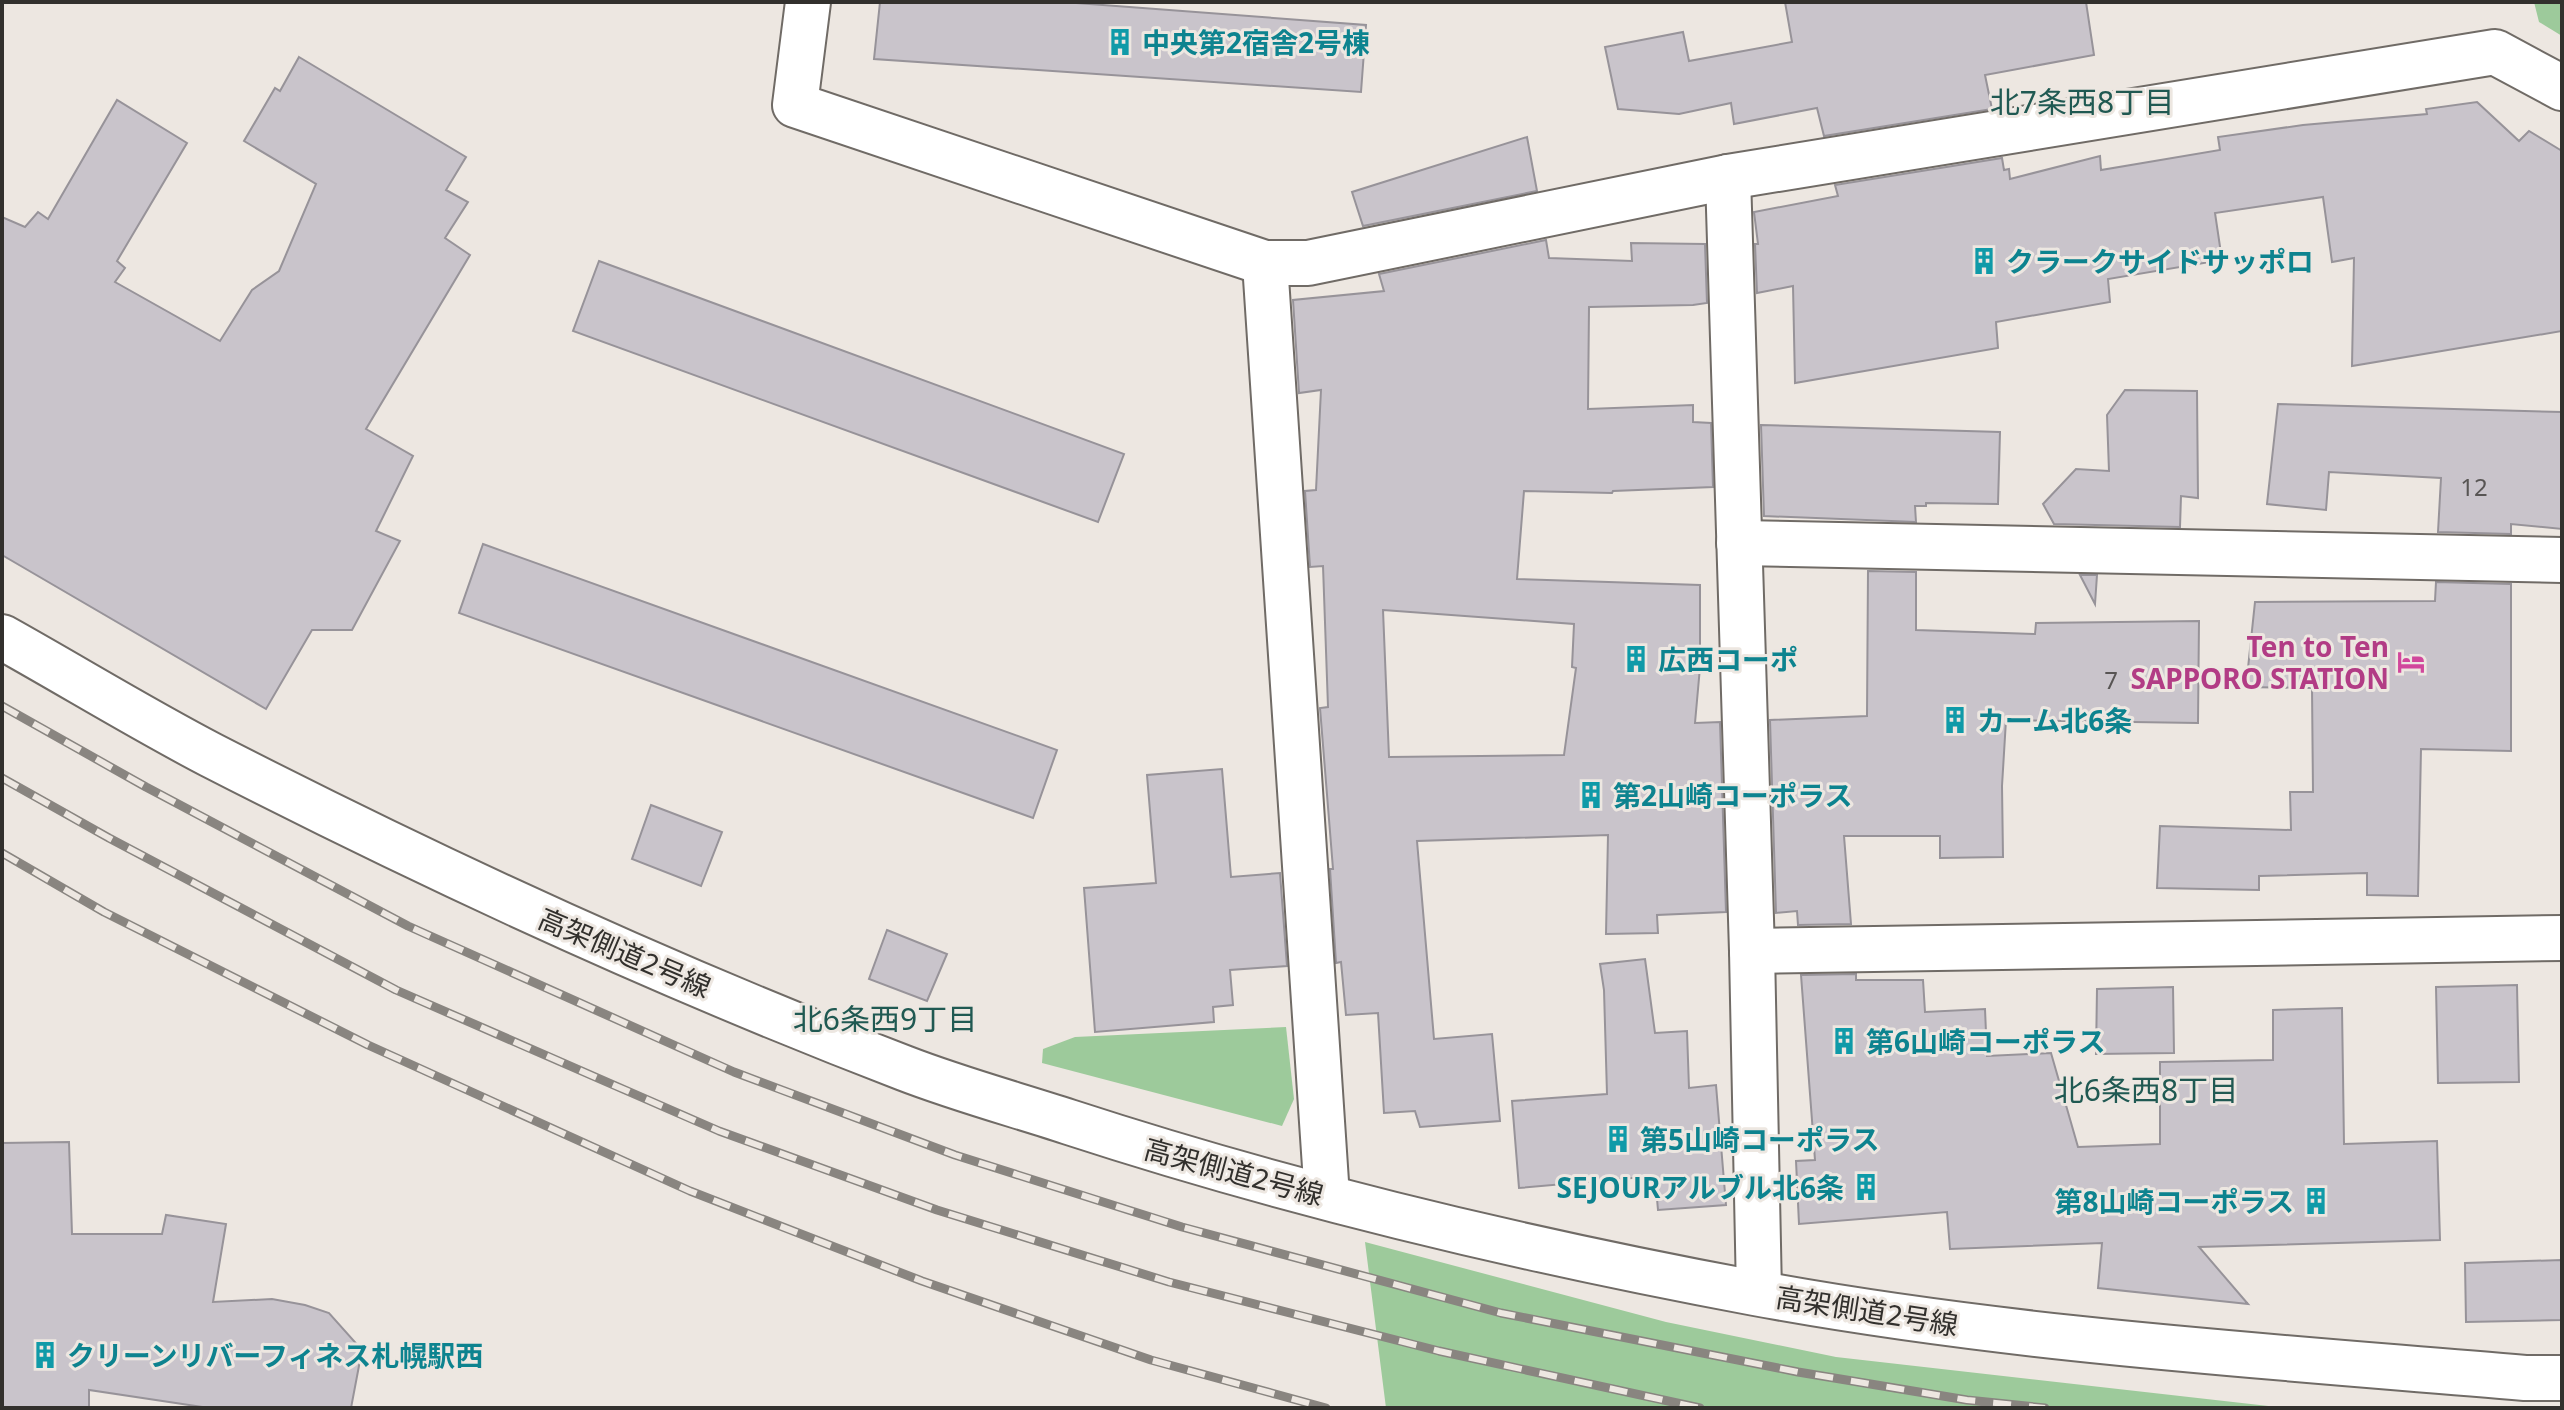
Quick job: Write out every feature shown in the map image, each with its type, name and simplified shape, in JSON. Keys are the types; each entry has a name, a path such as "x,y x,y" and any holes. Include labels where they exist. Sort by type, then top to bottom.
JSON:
{"street":[{"path":"808,2 795,105 1265,263 1308,263 1728,177 2495,52 2562,88"},
{"path":"1728,177 1752,951 1759,1293"},
{"path":"1265,263 1327,1197"},
{"path":"1739,543 2562,560"},
{"name":"高架側道2号線","path":"2,637 205,752 427,863 678,976 909,1070 1181,1158 1546,1251 1759,1293 1916,1319 2181,1349 2525,1378 2562,1378"},
{"path":"1752,951 2562,938"}],"green space":[{"path":"2534,2 2562,2 2562,36 2539,22"},
{"path":"1286,1027 1294,1099 1282,1126 1042,1063 1043,1049 1075,1037"},
{"path":"1365,1242 1666,1322 1836,1357 2286,1408 1386,1408"}],"building":[{"name":"中央第2宿舎2号棟","path":"880,2 1063,2 1366,25 1361,92 874,59"},
{"path":"1785,2 2086,2 2094,55 1985,75 1992,109 1824,136 1817,108 1734,124 1731,103 1679,114 1618,109 1605,47 1683,32 1689,61 1792,42"},
{"path":"299,57 466,157 446,190 468,202 445,238 470,255 366,429 413,456 376,531 400,541 352,630 312,630 266,709 2,555 2,217 25,227 38,212 48,219 117,100 187,143 117,261 125,268 115,282 220,341 252,290 279,271 316,184 244,141 275,88 280,91"},
{"path":"2477,102 2519,141 2529,131 2562,151 2562,331 2352,366 2354,258 2332,262 2323,197 2215,213 2222,260 2108,279 2110,302 1996,322 1998,348 1795,383 1793,286 1757,293 1755,244 1758,244 1754,212 1838,196 1835,185 2002,158 2004,170 2009,169 2010,179 2100,156 2101,170 2220,150 2218,137 2303,125 2427,114 2426,109"},
{"path":"1527,137 1537,191 1363,226 1352,192"},
{"path":"1546,240 1549,258 1632,261 1631,243 1705,244 1707,303 1589,307 1588,409 1693,405 1693,422 1711,423 1713,487 1612,493 1524,491 1517,579 1700,585 1700,667 1695,723 1720,722 1726,912 1657,915 1658,933 1606,934 1608,835 1417,841 1434,1039 1492,1034 1500,1121 1420,1127 1415,1111 1384,1113 1378,1013 1346,1015 1341,962 1336,963 1330,869 1333,869 1320,708 1328,707 1323,566 1310,567 1305,491 1316,490 1321,390 1299,393 1293,300 1384,291 1379,274","holes":["1383,610 1574,624 1572,667 1576,668 1564,755 1389,757"]},
{"path":"599,261 1124,454 1098,522 573,331"},
{"path":"2125,390 2197,391 2198,498 2181,496 2180,527 2054,524 2043,504 2076,469 2109,471 2107,415"},
{"path":"2278,404 2562,412 2562,529 2511,524 2511,534 2438,532 2441,478 2329,472 2326,510 2267,504"},
{"path":"1761,425 2000,432 1998,504 1926,503 1926,506 1915,506 1916,522 1764,516"},
{"path":"483,544 1057,750 1033,818 459,613"},
{"path":"1868,571 1916,572 1916,630 2035,634 2036,623 2199,621 2198,723 2006,720 2002,786 2003,857 1940,858 1940,836 1844,836 1851,924 1798,925 1797,911 1776,913 1770,720 1867,716"},
{"path":"2080,575 2097,575 2095,604"},
{"path":"2436,582 2511,584 2511,751 2421,749 2418,896 2367,895 2367,873 2259,876 2259,890 2157,888 2160,826 2291,830 2290,792 2313,792 2312,688 2246,687 2255,602 2435,601"},
{"path":"1222,769 1231,877 1280,873 1287,966 1230,970 1233,1005 1213,1007 1214,1022 1095,1032 1084,888 1156,883 1147,775"},
{"path":"651,805 722,832 701,886 632,859"},
{"path":"887,930 947,954 927,1001 869,979"},
{"name":"第5山崎コーポラス","path":"1645,959 1655,1033 1687,1031 1689,1088 1716,1085 1726,1205 1658,1210 1655,1176 1519,1188 1512,1101 1607,1094 1604,990 1600,964"},
{"path":"1856,974 1856,980 1923,980 1925,1012 1985,1009 1987,1056 2051,1053 2078,1147 2160,1144 2160,1062 2273,1060 2273,1010 2342,1008 2344,1144 2437,1141 2440,1240 2199,1247 2248,1304 2098,1288 2102,1243 1950,1249 1947,1212 1799,1224 1796,1161 1815,1160 1801,975"},
{"path":"2517,985 2519,1082 2438,1083 2436,987"},
{"path":"2173,987 2174,1053 2096,1054 2097,989"},
{"path":"69,1142 72,1234 162,1234 166,1215 226,1224 213,1302 272,1299 329,1313 362,1350 351,1408 209,1408 89,1390 89,1408 2,1408 2,1143"},
{"path":"2562,1260 2562,1320 2466,1322 2465,1263"}],"railway":[{"path":"2,706 146,787 408,926 734,1072 955,1155 1182,1227 1501,1313 1798,1372 1967,1400 2045,1408"},
{"path":"2,778 396,990 719,1131 937,1210 1169,1282 1439,1351 1700,1408"},
{"path":"2,853 104,912 368,1045 690,1191 922,1281 1151,1360 1326,1408"}],"place":[{"name":"中央第2宿舎2号棟","path":"1120,42"},
{"name":"クラークサイドサッポロ","path":"1984,261"},
{"name":"広西コーポ","path":"1636,659"},
{"name":"Ten to Ten SAPPORO STATION","path":"2411,662"},
{"name":"カーム北6条","path":"1955,720"},
{"name":"第2山崎コーポラス","path":"1591,795"},
{"name":"第6山崎コーポラス","path":"1844,1041"},
{"name":"第5山崎コーポラス","path":"1618,1139"},
{"name":"SEJOURアルブル北6条","path":"1866,1187"},
{"name":"第8山崎コーポラス","path":"2316,1201"},
{"name":"クリーンリバーフィネス札幌駅西","path":"45,1355"}],"district":[{"name":"北7条西8丁目","path":"2082,101"},
{"name":"北6条西9丁目","path":"885,1018"},
{"name":"北6条西8丁目","path":"2146,1089"}]}
